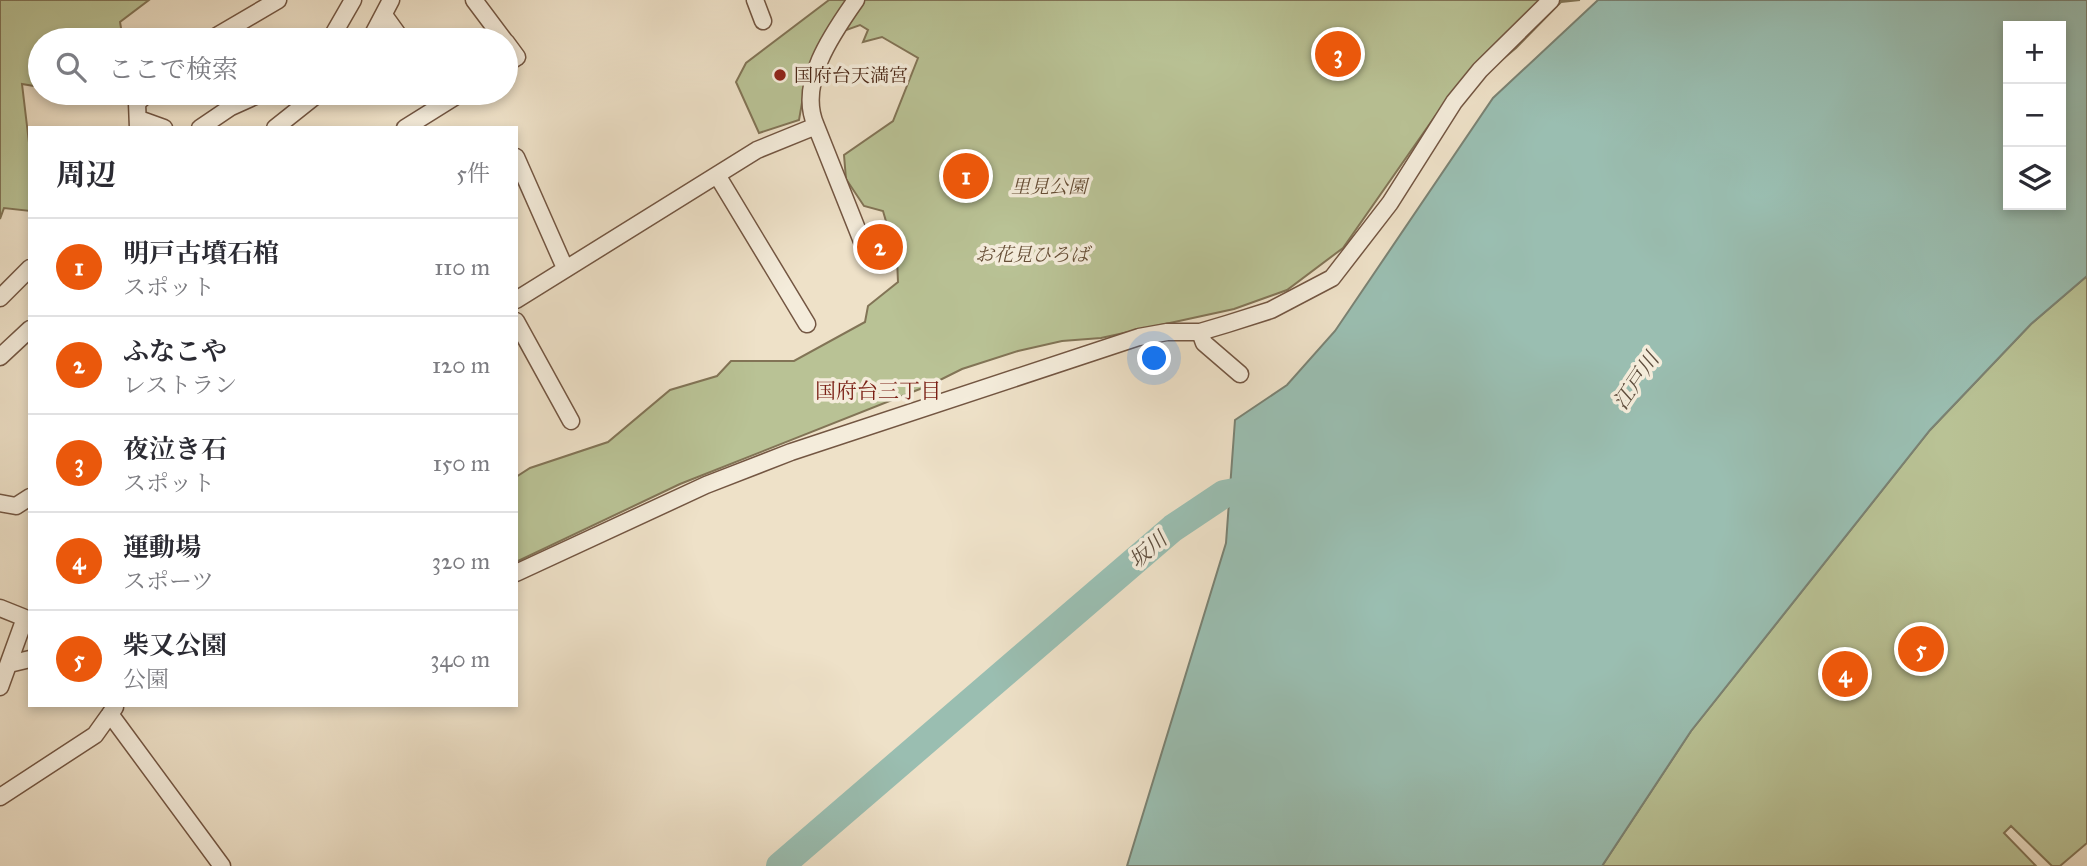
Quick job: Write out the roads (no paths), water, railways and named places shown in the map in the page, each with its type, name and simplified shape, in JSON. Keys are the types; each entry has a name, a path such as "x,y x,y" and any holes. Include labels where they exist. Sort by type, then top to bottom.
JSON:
{"street":[{"path":"230,28 278,0"},
{"path":"337,28 353,0"},
{"path":"474,0 495,28"},
{"path":"755,0 763,21"},
{"path":"856,0 830,44 811,86 810,114 869,259"},
{"path":"518,572 706,485 791,452 1139,337 1167,332 1200,332 1271,310 1332,278 1390,203 1454,102 1480,70 1551,0"},
{"path":"377,28 388,8"},
{"path":"388,8 397,28"},
{"path":"203,126 235,105"},
{"path":"278,126 304,105"},
{"path":"408,126 437,105"},
{"path":"141,111 161,126"},
{"path":"518,299 565,268 615,241 757,150 816,126"},
{"path":"518,162 565,268"},
{"path":"717,175 807,324"},
{"path":"0,298 28,270"},
{"path":"518,325 571,421"},
{"path":"0,357 28,331"},
{"path":"1200,332 1204,343 1240,374"},
{"path":"0,503 16,506 28,498"},
{"path":"0,608 25,618 0,687"},
{"path":"9,664 28,659"},
{"path":"0,797 95,735 113,710 222,866"}],"water":[{"name":"江戸川","path":"1598,0 2087,0 2087,276 2031,324 1930,430 1691,731 1602,866 1127,866 1226,543 1235,420 1287,385 1335,331 1493,98"}],"waterway":[{"name":"坂川","path":"780,866 1173,528 1224,494 1267,486"}],"place":[{"name":"夜泣き石","path":"1338,54"},
{"name":"国府台天満宮","path":"780,75"},
{"name":"明戸古墳石棺","path":"966,176"},
{"name":"ふなこや","path":"880,247"},
{"name":"柴又公園","path":"1921,649"},
{"name":"運動場","path":"1845,674"}],"district":[{"name":"国府台三丁目","path":"878,391"}],"park label":[{"name":"里見公園","path":"1049,186"},
{"name":"お花見ひろば","path":"1032,254"}]}
